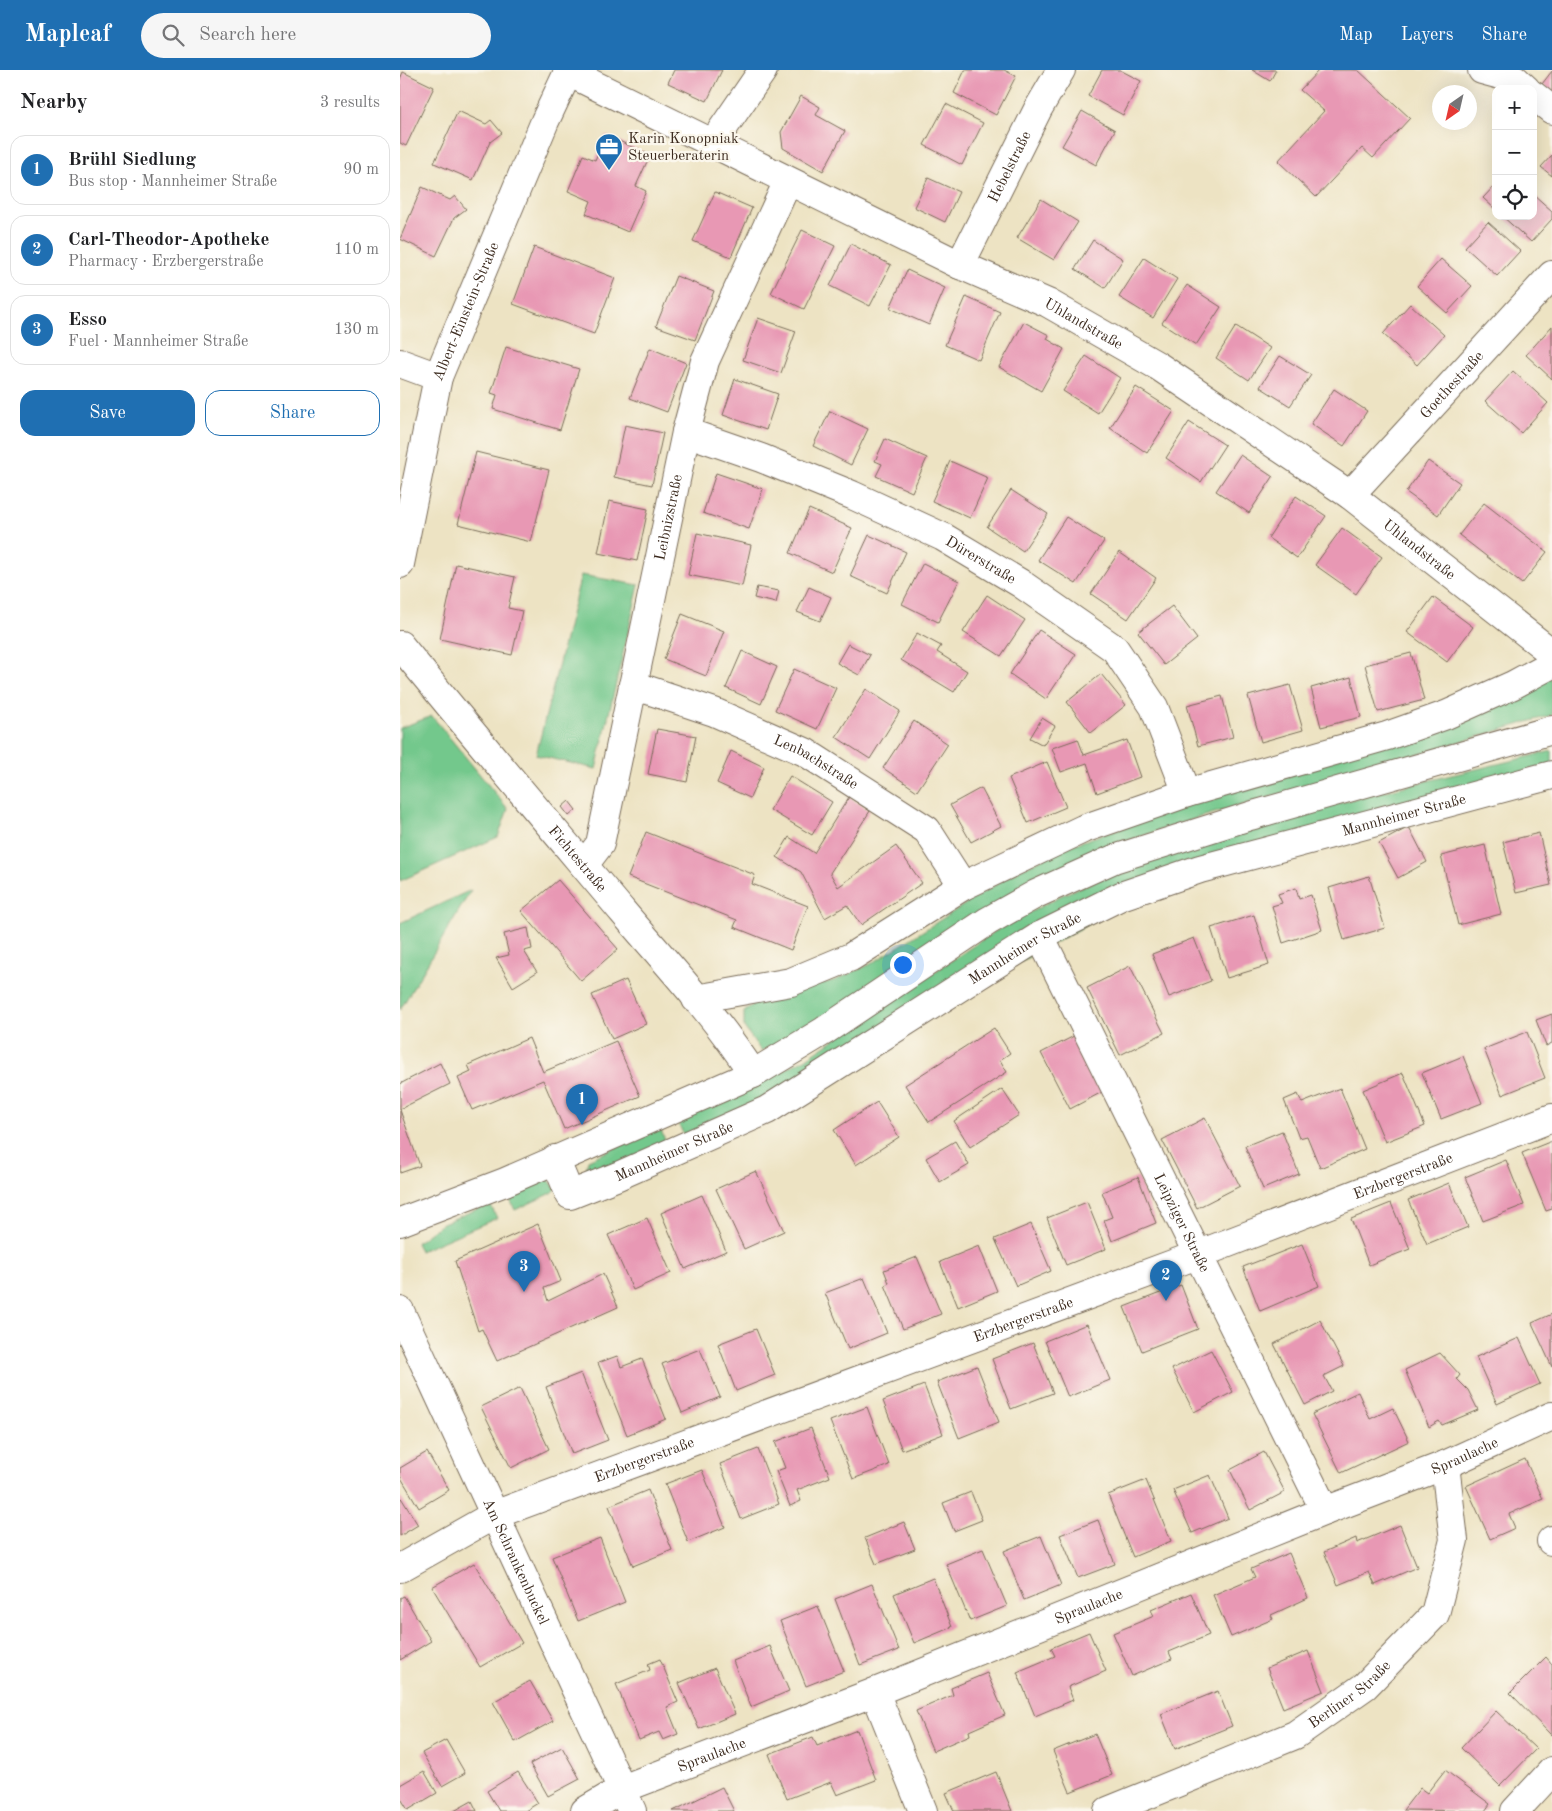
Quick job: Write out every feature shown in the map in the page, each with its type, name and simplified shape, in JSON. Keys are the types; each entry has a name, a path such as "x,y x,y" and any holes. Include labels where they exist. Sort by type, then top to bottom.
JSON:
{"street":[{"path":"713,143 763,70"},
{"name":"Hebelstraße","path":"960,265 1038,109 1061,70"},
{"path":"1482,70 1515,79 1522,85"},
{"name":"Uhlandstraße","path":"569,71 960,265 1048,304 1158,366 1350,495 1552,653"},
{"name":"Albert-Einstein-Straße","path":"400,564 438,377 545,121 569,71"},
{"path":"1537,98 1552,110"},
{"name":"Leibnizstraße","path":"584,865 600,844 686,432 705,361 788,181"},
{"name":"Goethestraße","path":"1350,495 1552,275"},
{"path":"400,363 438,377"},
{"name":"Dürerstraße","path":"686,432 761,458 842,491 943,537 1020,583 1115,649 1154,708 1187,793"},
{"name":"Fichtestraße","path":"400,644 530,804 584,865 696,999 740,1053 753,1074"},
{"path":"696,999 791,982 851,957 963,886 1083,829 1187,793 1387,736 1446,715 1513,685 1552,664"},
{"name":"Lenbachstraße","path":"633,685 714,712 805,752 927,830 963,886"},
{"path":"400,1222 504,1182 753,1074 824,1031 988,921 1036,894 1105,863 1250,816 1552,730"},
{"name":"Mannheimer Straße","path":"555,1159 570,1195 618,1176 767,1110 1040,936 1122,896 1200,868 1552,775"},
{"name":"Leipziger Straße","path":"1040,936 1325,1511"},
{"name":"Erzbergerstraße","path":"400,1568 494,1515 1197,1255 1552,1118"},
{"name":"Am Schrankenbuckel","path":"400,1311 627,1800"},
{"name":"Spraulache","path":"585,1811 627,1800 876,1692 1325,1511 1445,1465 1552,1416"},
{"name":"Berliner Straße","path":"1108,1811 1295,1735 1372,1680 1435,1614 1454,1540 1445,1465"},
{"path":"876,1692 922,1811"},
{"path":"1515,1811 1552,1771"}],"green space":[{"path":"581,575 639,585 596,769 536,755"},
{"path":"1552,677 1552,715 1194,819 1108,847 790,1037 761,1051 744,1027 744,1012 758,1001 836,980 871,964 1019,870 1072,845"},
{"path":"432,716 508,809 498,837 400,881 400,728"},
{"path":"1552,751 1552,764 1210,857 770,1100 685,1138 677,1120 755,1085 805,1059 994,932 1060,896 1119,871 1215,839 1364,796"},
{"path":"471,890 400,1010 400,923"},
{"path":"660,1128 667,1145 592,1176 586,1171 588,1160"},
{"path":"548,1179 556,1189 552,1193 515,1210 508,1195"},
{"path":"490,1204 497,1218 420,1251 416,1243 443,1223"}],"building":[{"path":"674,70 722,70 707,101 668,83"},
{"path":"965,70 1004,70 1016,76 996,115 954,93"},
{"path":"1102,70 1120,70 1141,81 1123,115 1088,96"},
{"path":"1252,70 1276,70 1270,81"},
{"path":"1319,70 1358,70 1410,118 1373,158 1362,148 1316,197 1278,161 1324,111 1300,90"},
{"path":"1552,71 1552,93 1542,84"},
{"path":"403,72 434,87 406,146 400,143 400,79"},
{"path":"801,96 820,107 816,115 845,131 823,171 783,148 781,132"},
{"path":"946,104 983,123 962,165 924,145"},
{"path":"458,111 486,124 491,120 502,133 490,142 473,180 434,163"},
{"path":"1082,111 1115,130 1096,165 1062,146"},
{"path":"606,135 650,155 636,186 646,191 628,232 586,214 591,201 568,191 583,155 595,160"},
{"path":"1552,155 1552,176 1541,167"},
{"path":"928,178 959,192 945,222 914,207"},
{"path":"422,187 450,200 455,196 466,209 454,218 436,256 400,239"},
{"path":"1492,188 1492,206 1483,198"},
{"path":"715,192 752,208 731,257 693,241"},
{"path":"1537,198 1552,211 1552,219 1531,242 1506,220 1537,220"},
{"path":"1041,199 1078,222 1054,260 1017,238"},
{"path":"1488,222 1520,251 1497,276 1465,247"},
{"path":"802,230 835,246 804,309 771,293"},
{"path":"1093,240 1123,259 1105,288 1075,269"},
{"path":"851,244 891,265 870,306 830,286"},
{"path":"534,247 615,278 594,334 513,304"},
{"path":"1144,258 1177,279 1153,318 1119,297"},
{"path":"1441,259 1472,286 1447,313 1417,286"},
{"path":"907,270 945,288 929,325 890,308"},
{"path":"676,276 714,291 695,340 656,326"},
{"path":"1187,285 1221,307 1196,345 1162,323"},
{"path":"966,297 1000,312 979,360 945,345"},
{"path":"1410,304 1444,335 1417,365 1383,334"},
{"path":"758,318 796,331 781,373 743,360"},
{"path":"1024,322 1049,335 1047,339 1064,349 1041,391 999,367"},
{"path":"1236,326 1270,348 1249,380 1216,358"},
{"path":"1552,326 1552,379 1526,355"},
{"path":"506,347 579,369 560,430 493,409 497,395 491,393"},
{"path":"650,348 686,363 667,412 630,398"},
{"path":"1086,356 1120,378 1098,413 1063,391"},
{"path":"1280,356 1311,375 1290,406 1260,387"},
{"path":"1513,371 1548,403 1521,433 1485,401"},
{"path":"735,379 778,394 766,430 723,415"},
{"path":"1136,387 1174,411 1147,453 1110,428"},
{"path":"1334,389 1367,411 1344,446 1311,424"},
{"path":"830,411 868,429 851,465 813,446"},
{"path":"1189,422 1225,445 1201,482 1166,458"},
{"path":"625,425 663,433 652,485 614,477"},
{"path":"885,439 927,458 912,492 876,476 882,464 875,461"},
{"path":"476,452 549,470 531,542 458,524"},
{"path":"1240,455 1273,477 1249,513 1216,491"},
{"path":"950,461 988,478 970,518 932,501"},
{"path":"1428,461 1460,483 1438,515 1406,492"},
{"path":"716,473 763,489 749,529 703,513"},
{"path":"1011,490 1048,514 1023,551 987,527"},
{"path":"1296,496 1326,516 1297,558 1268,538"},
{"path":"609,501 648,509 637,561 598,553"},
{"path":"1484,503 1547,552 1522,584 1459,535"},
{"path":"809,509 852,528 832,572 790,553"},
{"path":"1066,517 1104,541 1076,584 1038,560"},
{"path":"1342,528 1382,557 1356,594 1315,565"},
{"path":"697,533 751,545 742,586 688,575"},
{"path":"869,535 906,552 887,593 850,576"},
{"path":"1119,552 1156,578 1128,619 1091,594"},
{"path":"923,563 959,581 938,622 902,604"},
{"path":"456,564 515,577 508,608 522,611 512,655 440,639"},
{"path":"757,587 779,591 776,603 754,598"},
{"path":"809,587 831,597 820,621 797,612"},
{"path":"987,595 1025,620 1001,656 963,632"},
{"path":"1433,597 1473,627 1447,662 1407,632"},
{"path":"1172,606 1197,639 1164,665 1138,632"},
{"path":"682,614 724,631 706,676 664,659"},
{"path":"1039,630 1076,654 1046,699 1010,674"},
{"path":"917,633 941,646 937,652 967,671 954,692 901,660"},
{"path":"848,644 870,655 859,675 837,663"},
{"path":"742,651 777,667 761,704 726,688"},
{"path":"1411,653 1424,700 1378,712 1365,665"},
{"path":"794,669 836,688 817,729 775,710"},
{"path":"1101,674 1126,705 1091,733 1067,702"},
{"path":"1351,677 1361,717 1321,727 1311,688"},
{"path":"1290,685 1303,730 1261,742 1248,696"},
{"path":"866,689 900,711 870,759 836,737"},
{"path":"1222,696 1233,737 1198,746 1187,705"},
{"path":"1042,718 1055,726 1043,745 1030,738"},
{"path":"914,721 948,744 917,791 883,768"},
{"path":"657,729 696,736 687,782 648,774"},
{"path":"1078,739 1084,755 1127,740 1140,777 1097,793 1087,763 1061,772 1052,748"},
{"path":"731,751 764,767 750,798 717,783"},
{"path":"1047,762 1066,807 1028,823 1009,778"},
{"path":"790,776 832,802 812,835 770,810"},
{"path":"981,788 1001,826 971,842 950,805"},
{"path":"849,797 870,811 830,873 838,887 896,846 922,883 861,925 847,905 825,918 801,872 777,857 789,837 814,853"},
{"path":"569,801 576,810 569,816 562,807"},
{"path":"1409,827 1427,862 1398,878 1379,843"},
{"path":"646,832 755,875 752,884 808,906 791,950 734,927 737,920 628,877"},
{"path":"1539,833 1551,885 1516,893 1503,842"},
{"path":"1485,845 1501,914 1458,925 1441,856"},
{"path":"1369,876 1385,928 1344,940 1329,888"},
{"path":"558,880 618,949 581,981 521,911"},
{"path":"1296,888 1299,899 1311,895 1322,930 1283,943 1272,906 1282,903 1278,894"},
{"path":"1254,915 1269,965 1227,978 1211,928"},
{"path":"528,928 532,949 524,951 537,972 513,987 496,958 509,955 504,934"},
{"path":"1194,938 1211,981 1169,997 1152,954"},
{"path":"1130,966 1164,1033 1120,1055 1087,988"},
{"path":"626,980 646,1024 612,1039 592,995"},
{"path":"1552,1014 1552,1043 1546,1046 1536,1020"},
{"path":"994,1028 1010,1053 1000,1060 1007,1072 929,1122 905,1085"},
{"path":"1527,1032 1545,1078 1502,1095 1484,1049"},
{"path":"1074,1036 1104,1091 1070,1109 1041,1053"},
{"path":"529,1038 543,1072 616,1041 640,1096 564,1129 543,1080 472,1110 458,1078 471,1072 468,1065"},
{"path":"1463,1056 1482,1103 1441,1119 1422,1073"},
{"path":"440,1063 450,1084 400,1109 400,1084"},
{"path":"1403,1073 1425,1126 1385,1142 1363,1090"},
{"path":"1340,1088 1365,1149 1320,1168 1307,1136 1299,1138 1284,1100 1298,1094 1302,1103"},
{"path":"1002,1089 1019,1115 970,1147 954,1121"},
{"path":"877,1102 899,1137 856,1165 834,1130"},
{"path":"400,1110 420,1166 400,1173"},
{"path":"1205,1118 1240,1186 1197,1208 1162,1140"},
{"path":"1282,1131 1299,1174 1263,1189 1245,1146"},
{"path":"955,1141 969,1165 940,1182 926,1158"},
{"path":"1552,1141 1552,1209 1546,1211 1522,1153"},
{"path":"1506,1160 1524,1205 1483,1221 1465,1177"},
{"path":"756,1171 784,1231 744,1249 716,1189"},
{"path":"1138,1177 1156,1223 1112,1241 1104,1220 1112,1217 1102,1192"},
{"path":"1449,1183 1468,1227 1427,1244 1408,1200"},
{"path":"702,1195 726,1251 685,1269 661,1213"},
{"path":"1087,1202 1106,1249 1066,1265 1047,1218"},
{"path":"1391,1203 1410,1249 1369,1265 1351,1219"},
{"path":"647,1218 671,1273 633,1290 608,1235"},
{"path":"538,1224 561,1281 544,1288 548,1301 603,1274 618,1307 497,1361 482,1329 478,1331 455,1261"},
{"path":"1031,1224 1051,1271 1016,1286 995,1239"},
{"path":"1302,1244 1319,1286 1260,1311 1243,1267"},
{"path":"979,1246 997,1291 958,1307 940,1262"},
{"path":"917,1257 941,1314 903,1329 885,1285 889,1283 884,1270"},
{"path":"864,1278 887,1333 848,1349 825,1293"},
{"path":"1181,1285 1198,1329 1142,1351 1124,1307"},
{"path":"1552,1314 1552,1367 1532,1323"},
{"path":"1320,1320 1344,1366 1324,1376 1332,1391 1305,1405 1274,1344"},
{"path":"1087,1324 1110,1380 1068,1397 1045,1341"},
{"path":"756,1329 775,1375 736,1391 718,1344"},
{"path":"1519,1338 1540,1384 1497,1404 1476,1357"},
{"path":"1033,1343 1053,1393 1011,1409 992,1359"},
{"path":"700,1349 720,1397 682,1413 662,1364"},
{"path":"1211,1350 1233,1392 1194,1412 1172,1369"},
{"path":"1440,1353 1460,1375 1457,1379 1468,1390 1478,1410 1442,1425 1439,1421 1429,1427 1405,1370"},
{"path":"617,1356 621,1367 642,1359 666,1419 627,1435 598,1363"},
{"path":"977,1366 999,1422 959,1438 937,1382"},
{"path":"581,1373 608,1440 572,1454 546,1387"},
{"path":"924,1385 943,1434 902,1450 883,1401"},
{"path":"520,1388 549,1449 511,1468 481,1407"},
{"path":"1358,1392 1370,1419 1393,1408 1409,1441 1341,1473 1312,1414"},
{"path":"867,1407 889,1465 853,1479 830,1421"},
{"path":"811,1428 830,1477 797,1490 801,1501 790,1506 776,1471 785,1468 775,1442"},
{"path":"758,1449 779,1504 741,1519 720,1464"},
{"path":"427,1452 449,1490 419,1508 400,1476 400,1468"},
{"path":"1264,1452 1285,1492 1250,1510 1230,1470"},
{"path":"1525,1459 1543,1499 1509,1514 1515,1528 1490,1539 1466,1486"},
{"path":"702,1470 725,1527 688,1542 665,1484"},
{"path":"1210,1475 1228,1518 1192,1533 1173,1490"},
{"path":"1146,1480 1171,1541 1133,1557 1108,1495"},
{"path":"648,1490 672,1550 633,1566 609,1506"},
{"path":"971,1492 982,1520 954,1531 943,1503"},
{"path":"400,1496 418,1525 400,1536"},
{"path":"1098,1520 1115,1564 1078,1578 1060,1535"},
{"path":"904,1522 915,1549 876,1564 865,1538"},
{"path":"1400,1525 1417,1567 1375,1585 1369,1572 1338,1585 1324,1552 1356,1538 1357,1543"},
{"path":"1041,1536 1061,1585 1024,1600 1004,1551"},
{"path":"600,1538 625,1602 578,1621 552,1557"},
{"path":"983,1549 1007,1606 970,1621 946,1564"},
{"path":"1289,1553 1308,1598 1271,1615 1273,1619 1231,1637 1213,1595 1255,1577 1251,1569"},
{"path":"474,1563 522,1643 480,1667 432,1587"},
{"path":"933,1578 952,1627 914,1643 894,1594"},
{"path":"872,1584 899,1650 860,1665 835,1599"},
{"path":"1191,1593 1209,1635 1169,1652 1172,1659 1132,1676 1113,1633 1154,1616 1151,1610"},
{"path":"404,1596 431,1641 400,1660 400,1598"},
{"path":"818,1606 844,1671 806,1686 780,1621"},
{"path":"1089,1632 1106,1671 1068,1687 1073,1700 1035,1716 1017,1672 1055,1656 1051,1648"},
{"path":"770,1646 789,1691 751,1707 733,1661"},
{"path":"1308,1651 1324,1691 1283,1708 1267,1668"},
{"path":"1546,1657 1552,1664 1552,1736 1510,1693"},
{"path":"660,1659 678,1702 667,1707 678,1734 663,1740 659,1732 639,1740 616,1684 650,1670 648,1664"},
{"path":"715,1668 735,1714 699,1729 679,1683"},
{"path":"987,1673 1005,1715 969,1731 970,1735 933,1751 916,1711 953,1695 951,1688"},
{"path":"530,1681 553,1721 515,1742 493,1702"},
{"path":"1218,1691 1232,1726 1175,1749 1161,1714"},
{"path":"1496,1711 1536,1749 1500,1786 1461,1748"},
{"path":"857,1730 876,1780 837,1795 831,1782 787,1799 769,1754 813,1737 817,1746"},
{"path":"1095,1734 1112,1775 1070,1792 1053,1751"},
{"path":"446,1740 465,1773 442,1786 422,1753"},
{"path":"562,1747 580,1779 548,1796 530,1764"},
{"path":"1445,1770 1490,1804 1485,1811 1403,1810 1420,1788 1427,1793"},
{"path":"424,1771 437,1793 408,1810 400,1797 400,1785"},
{"path":"518,1772 538,1803 525,1811 499,1811 487,1791"},
{"path":"996,1772 1012,1811 954,1811 946,1793"},
{"path":"722,1787 734,1811 673,1811"},
{"path":"472,1801 477,1811 454,1811"}],"place":[{"name":"Karin Konopniak Steuerberaterin","path":"609,171"},
{"name":"Brühl Siedlung","path":"582,1125"},
{"name":"Esso","path":"524,1292"},
{"name":"Carl-Theodor-Apotheke","path":"1166,1301"}]}
